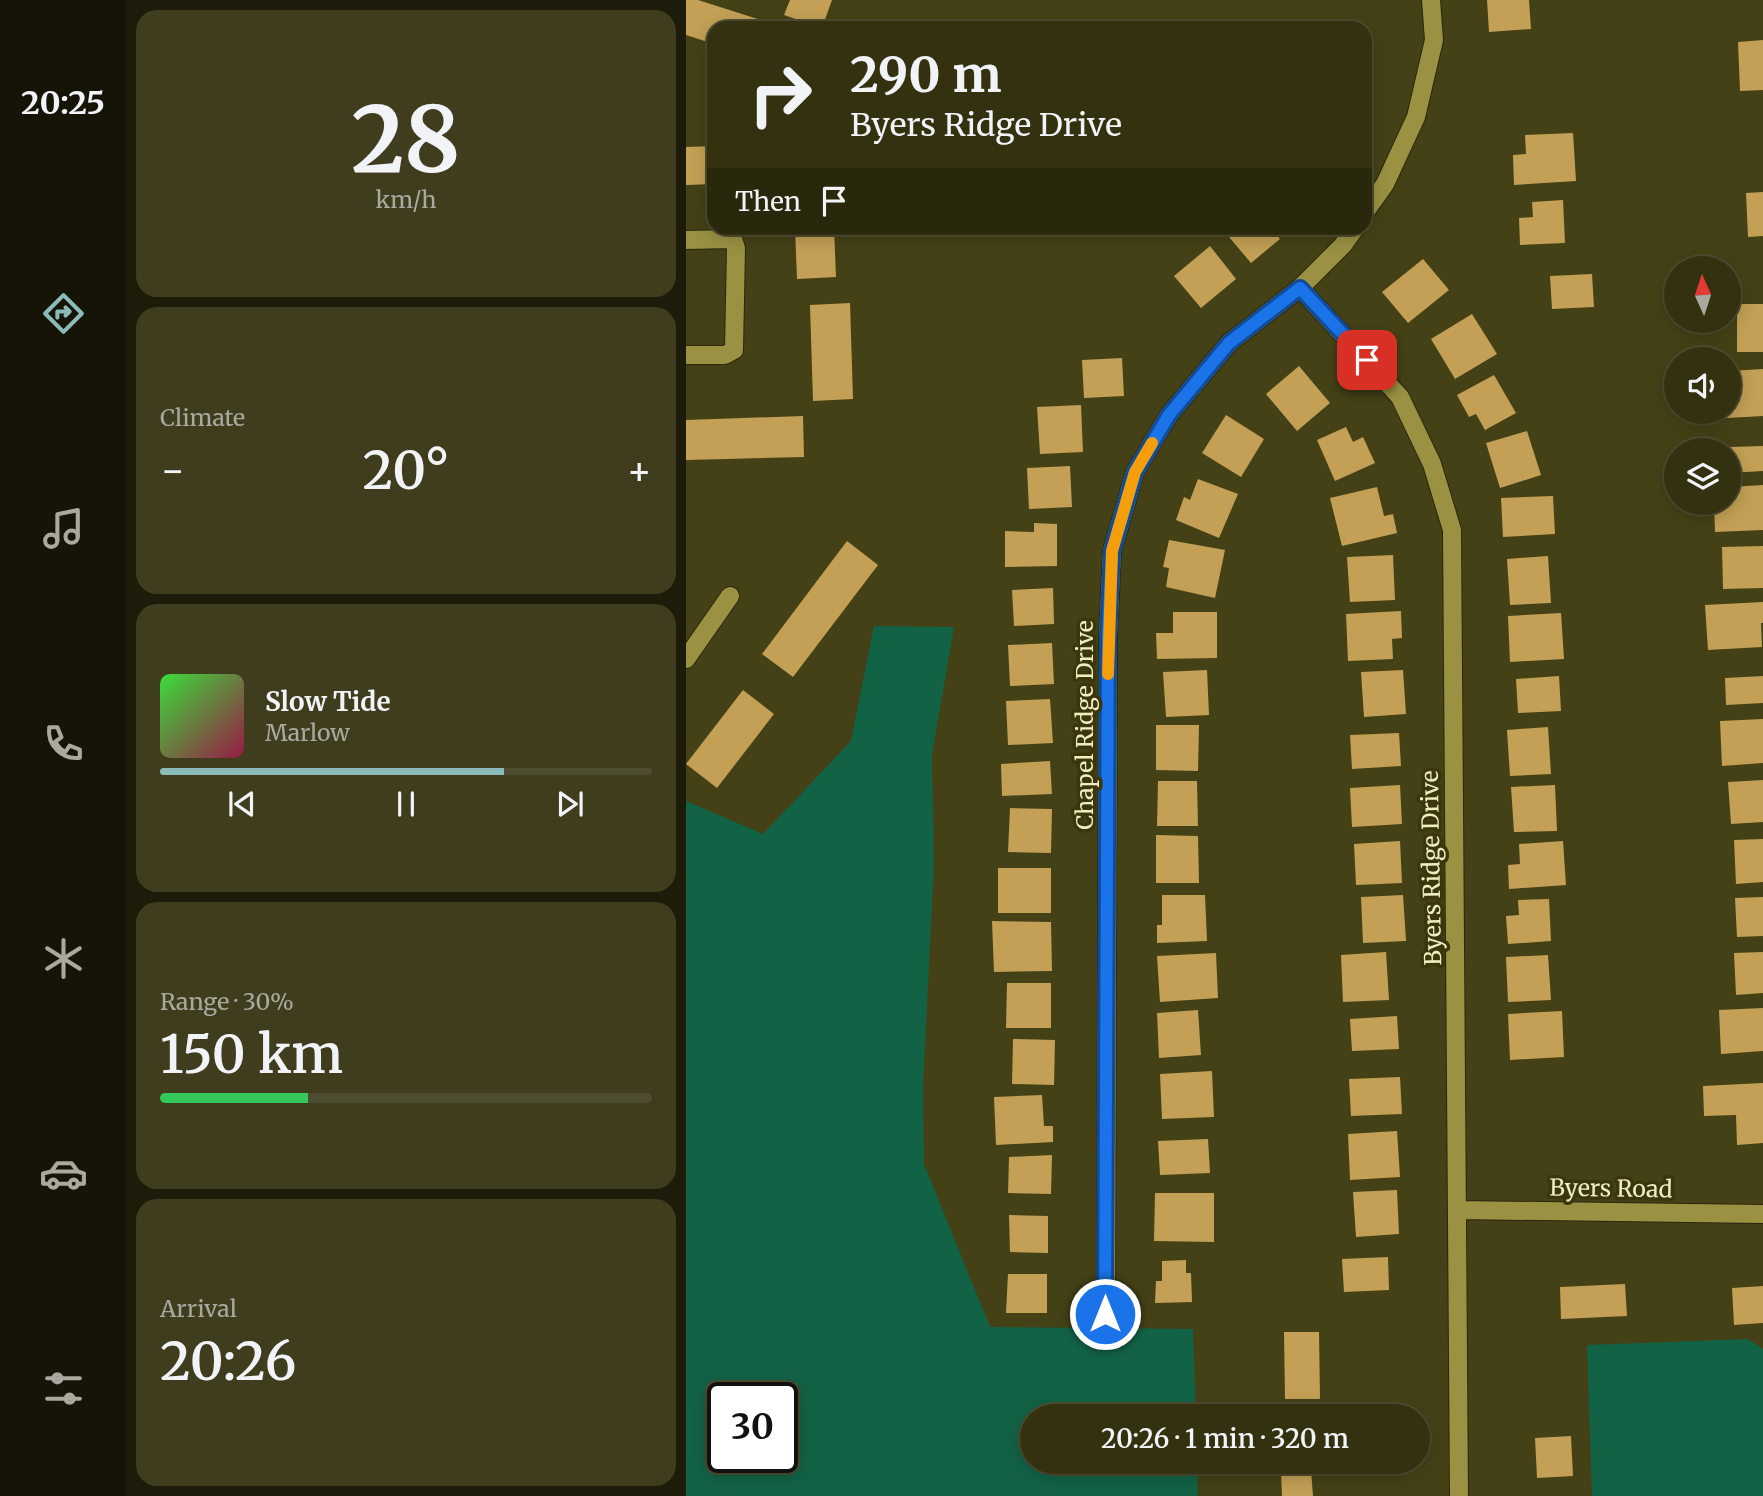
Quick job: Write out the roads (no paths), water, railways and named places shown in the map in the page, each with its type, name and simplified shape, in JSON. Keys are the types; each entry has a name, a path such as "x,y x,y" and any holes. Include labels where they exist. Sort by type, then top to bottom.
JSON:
{"street":[{"path":"1372,202 1385,184 1416,117 1434,40 1431,0"},
{"name":"Chapel Ridge Drive","path":"1105,1314 1108,650 1112,551 1135,472 1169,415 1229,343 1300,288 1350,235"},
{"path":"686,240 733,239 736,248 734,350 725,355 686,355"},
{"name":"Byers Ridge Drive","path":"1300,288 1400,397 1432,464 1452,530 1459,1496"},
{"path":"687,655 730,596"},
{"name":"Byers Road","path":"1458,1210 1763,1214"}]}
